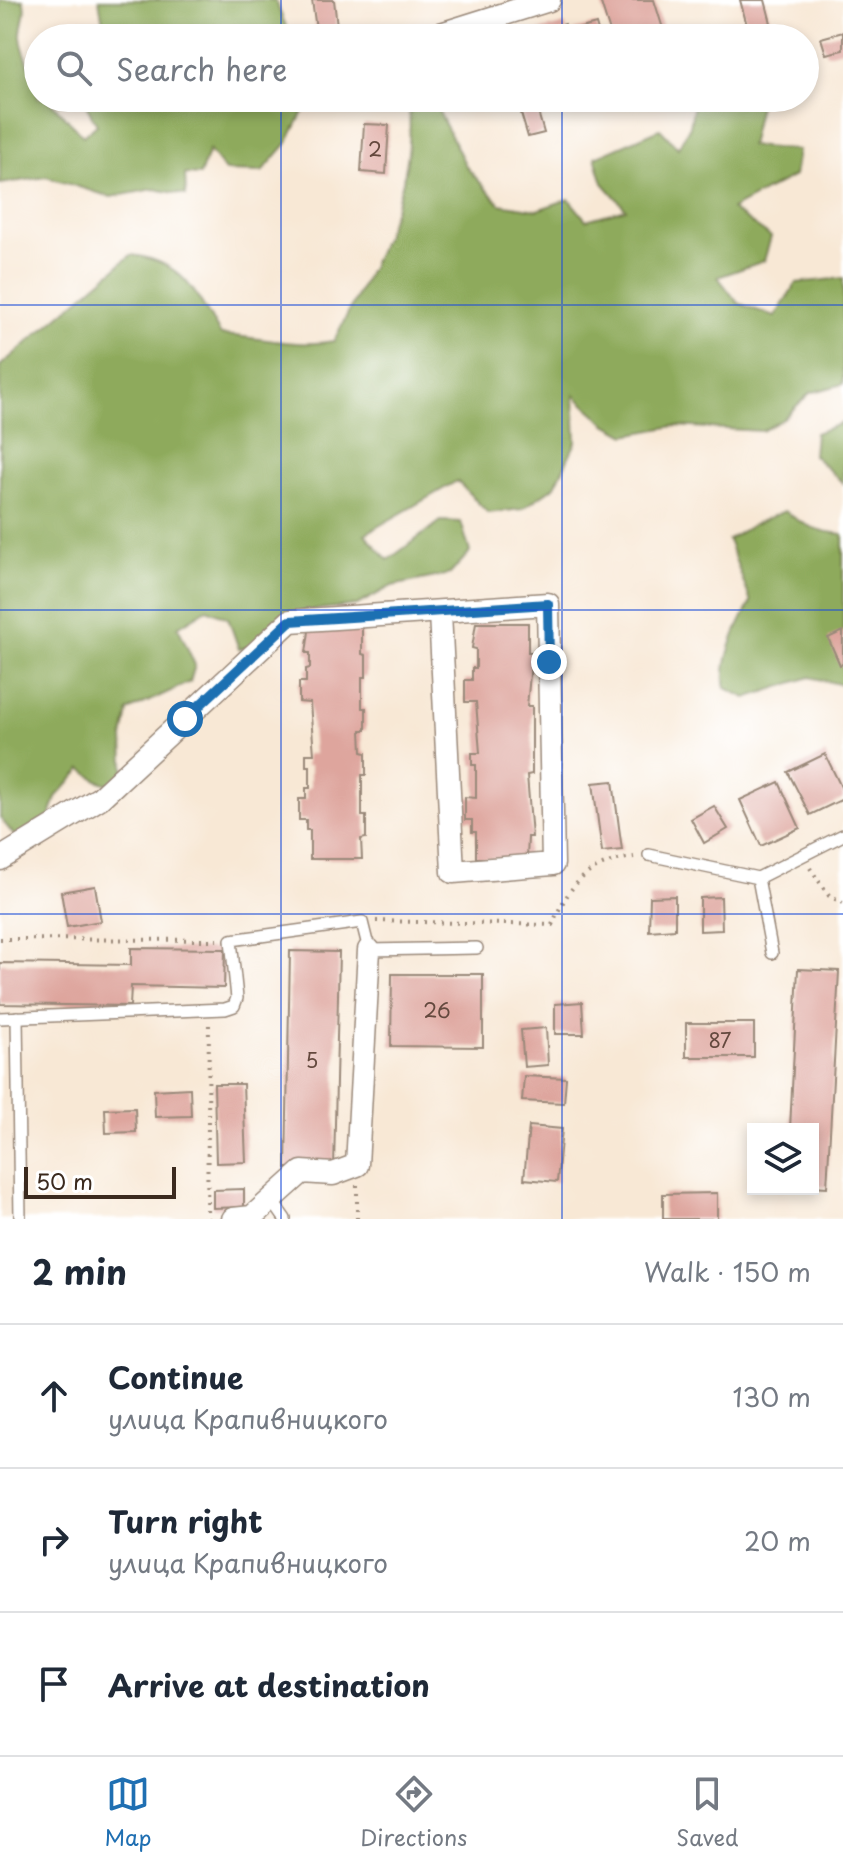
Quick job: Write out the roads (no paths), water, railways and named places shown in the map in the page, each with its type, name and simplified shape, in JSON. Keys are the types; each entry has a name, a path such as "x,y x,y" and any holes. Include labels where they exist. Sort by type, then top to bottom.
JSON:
{"street":[{"path":"473,24 549,0"},
{"path":"0,859 100,798 290,621 548,604 553,864 453,872 440,613"},
{"path":"233,1219 252,1217 302,1172 333,1174 357,1165 369,950"}],"lane":[{"path":"649,855 758,878 803,858 843,835"},
{"path":"758,878 772,953"},
{"path":"0,1018 234,1006 237,998 231,940 362,922 369,950 477,948"},
{"path":"17,1017 20,1219"},
{"path":"271,1199 285,1219"}]}
